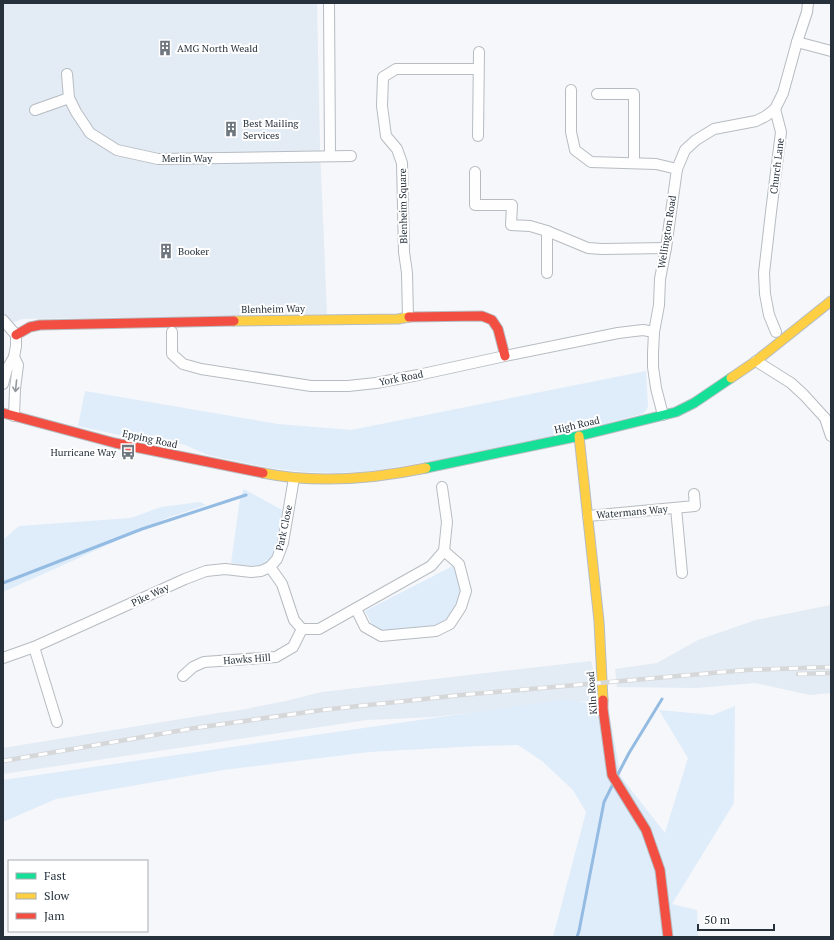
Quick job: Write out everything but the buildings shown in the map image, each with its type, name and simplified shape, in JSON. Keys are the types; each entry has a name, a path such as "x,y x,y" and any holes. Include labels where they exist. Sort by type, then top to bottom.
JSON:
{"street":[{"path":"329,3 330,156"},
{"path":"775,109 783,93 807,12 808,3"},
{"path":"797,42 831,51"},
{"path":"478,52 478,136"},
{"name":"Blenheim Square","path":"408,317 407,273 404,252 402,163 397,149 386,136 382,106 382,77 396,69 478,69"},
{"name":"Merlin Way","path":"67,74 69,98 76,112 90,133 117,150 158,159 351,156"},
{"path":"571,90 571,132 575,150 591,162 656,164 677,169"},
{"path":"598,94 634,94 634,163"},
{"path":"35,110 69,98"},
{"name":"Wellington Road","path":"663,415 656,388 653,367 654,332 659,305 660,279 677,169 685,150 702,136 714,129 756,121 775,109"},
{"name":"Church Lane","path":"775,109 781,132 764,273 765,294 769,315 776,332"},
{"path":"475,172 475,205 512,205 511,225 530,226 547,231 588,248 666,248"},
{"path":"547,231 547,273"},
{"name":"High Road","path":"294,478 348,479 399,474 579,436 676,412 694,403 756,361 831,301"},
{"name":"Blenheim Way","path":"16,335 40,325 259,320 398,319 408,317 482,316 492,320 498,329 504,356"},
{"path":"3,320 16,335 14,357 7,369 3,384"},
{"name":"York Road","path":"172,332 172,354 183,364 201,370 311,386 348,386 376,383 418,375 618,333 643,330 654,332"},
{"path":"14,357 18,364 14,416"},
{"path":"756,361 791,383 804,395 825,418 831,436"},
{"name":"Epping Road","path":"3,413 129,446 294,478"},
{"name":"Kiln Road","path":"579,436 598,613 603,710 612,776 646,830 660,870 668,937"},
{"name":"Park Close","path":"270,567 277,559 283,543 294,478"},
{"path":"270,567 282,584 294,620 302,629 319,629 431,566 444,551 447,522 442,488"},
{"name":"Watermans Way","path":"588,516 695,506 694,494"},
{"name":"Watermans Way","path":"676,508 682,573"},
{"path":"356,608 365,627 381,636 436,631 450,624 461,608 466,591 459,564 444,551"},
{"name":"Pike Way","path":"3,658 34,647 206,571 225,569 256,572 270,567"},
{"name":"Hawks Hill","path":"183,676 193,667 204,662 276,657 293,647 302,629"},
{"path":"34,647 57,722"}],"shaded area":[{"path":"3,3 317,3 320,147 327,314 22,319 3,327"},
{"path":"646,371 648,406 646,411 642,414 576,431 432,461 371,471 337,473 304,472 271,468 208,455 185,445 162,439 128,437 78,426 85,391 278,424 351,430"},
{"path":"244,489 282,510 274,552 272,556 263,564 256,566 231,563 240,499"},
{"path":"200,502 206,505 167,518 3,592 3,540 19,526 131,518 161,507"},
{"path":"453,566 460,579 461,591 458,605 448,618 439,625 380,632 374,628 365,611"},
{"path":"831,605 831,693 810,695 755,683 696,688 617,687 615,669 657,663 698,640 756,620"},
{"path":"591,661 597,685 594,696 589,701 433,717 367,720 3,774 3,748 235,711 322,692"},
{"path":"565,699 608,707 621,777 665,833 688,758 659,710 713,715 735,706 734,803 672,904 697,910 698,937 553,937 586,812 573,790 542,761 518,745 369,752 223,770 56,799 3,822 3,780"}],"waterway":[{"path":"3,583 142,529 246,495"},
{"path":"617,776 629,753 662,699"},
{"path":"577,937 604,802 613,784"}],"railway":[{"path":"3,761 195,728 322,710 461,695 747,670 831,667"},
{"path":"798,674 831,673"}],"traffic: fast":[{"path":"426,468 579,436 676,412 694,403 731,378"}],"traffic: slow":[{"path":"731,378 756,361 831,301"},
{"path":"234,321 398,319 409,317"},
{"path":"579,436 599,621 603,700"},
{"path":"263,473 304,478 345,479 386,475 426,468"}],"traffic: jam":[{"path":"409,317 482,316 492,320 498,329 505,356"},
{"path":"16,335 30,327 40,325 234,321"},
{"path":"3,413 115,443 263,473"},
{"path":"603,700 612,775 646,830 660,870 668,937"}],"place":[{"name":"AMG North Weald","path":"165,48"},
{"name":"Best Mailing Services","path":"231,129"},
{"name":"Booker","path":"166,251"},
{"name":"Hurricane Way","path":"128,452"}]}
